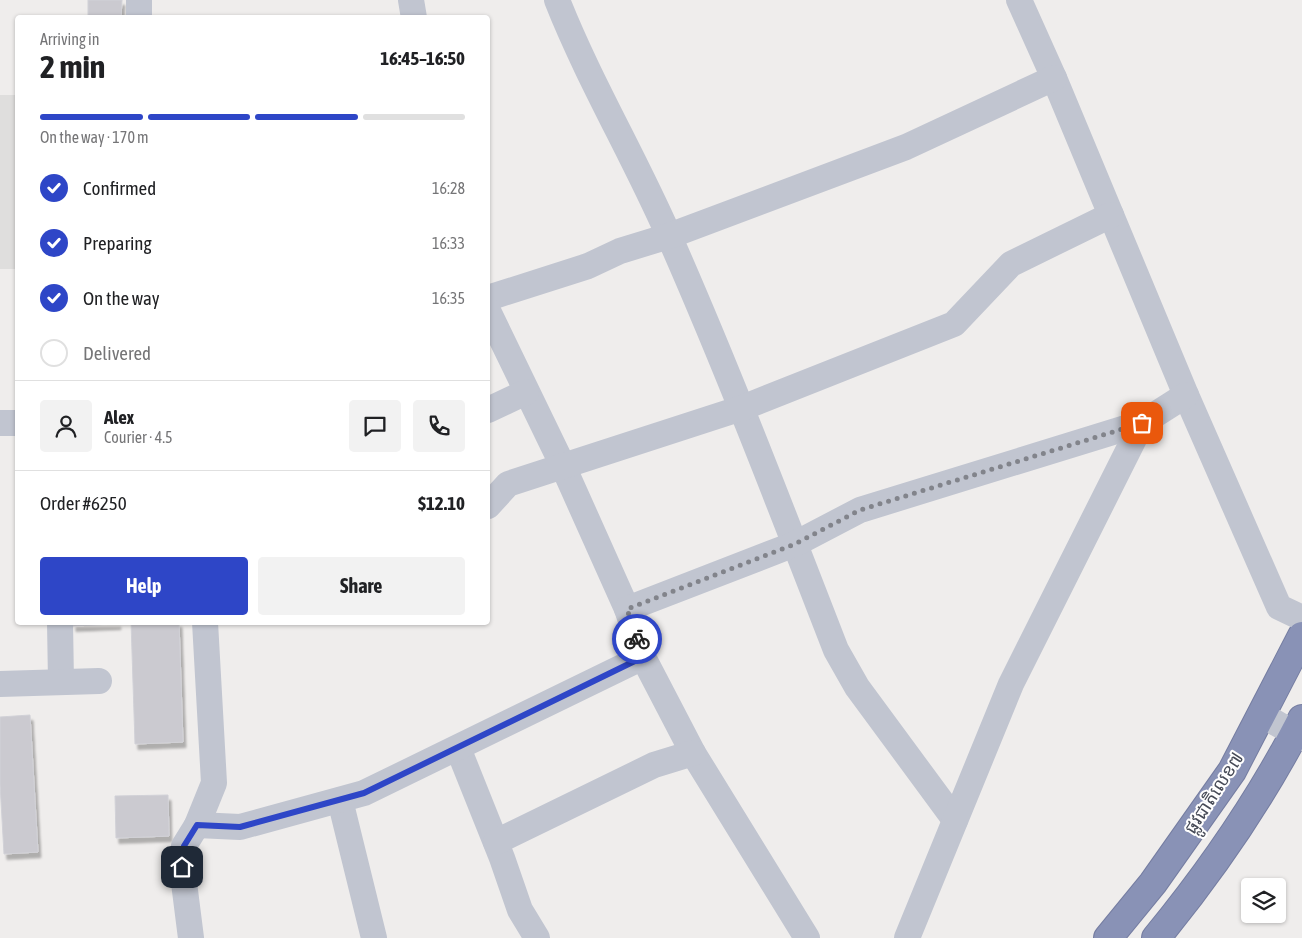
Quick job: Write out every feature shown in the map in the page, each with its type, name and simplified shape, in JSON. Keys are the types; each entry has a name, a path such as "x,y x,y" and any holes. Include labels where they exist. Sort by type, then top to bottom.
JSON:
{"highway":[{"name":"ផ្លូវជាតិលេខ៧","path":"1108,938 1153,883 1232,771 1302,636"},
{"path":"1156,938 1186,901 1265,788 1300,730"}],"street":[{"path":"139,0 139,15"},
{"path":"411,0 414,15"},
{"path":"557,0 573,40 639,170 669,236 742,408 836,650 857,687 955,820"},
{"path":"1019,0 1054,78 1186,396 1279,608 1302,618"},
{"path":"490,297 588,266 620,251 669,236 906,146 1054,78"},
{"path":"490,504 508,484 742,408 954,324 1011,264 1111,215"},
{"path":"490,314 563,466 627,609 643,657 693,753 807,938"},
{"path":"490,409 526,392"},
{"path":"627,609 795,544 860,510 1142,423 1186,396"},
{"path":"0,423 15,423"},
{"path":"907,938 1011,684 1142,423"},
{"path":"60,625 61,682"},
{"path":"191,938 182,867 184,846 197,825 214,783 205,625"},
{"path":"197,825 240,827 364,793 643,657"},
{"path":"0,684 99,681"},
{"path":"1262,715 1300,730"},
{"path":"458,748 496,842 520,910 537,938"},
{"path":"496,842 654,765 693,753"},
{"path":"340,800 374,938"}],"shaded area":[{"path":"0,95 15,95 15,269 0,269"}],"building":[{"path":"88,0 122,0 121,15 88,15"},
{"path":"131,625 179,625 183,742 135,744"},
{"path":"30,715 38,852 4,854 0,784 0,717"},
{"path":"168,795 169,836 116,838 115,796"}],"way so far":[{"path":"637,639 627,609 795,544 860,510 1142,423"}],"route":[{"path":"182,867 184,846 197,825 240,827 364,793 643,657 637,639"}]}
